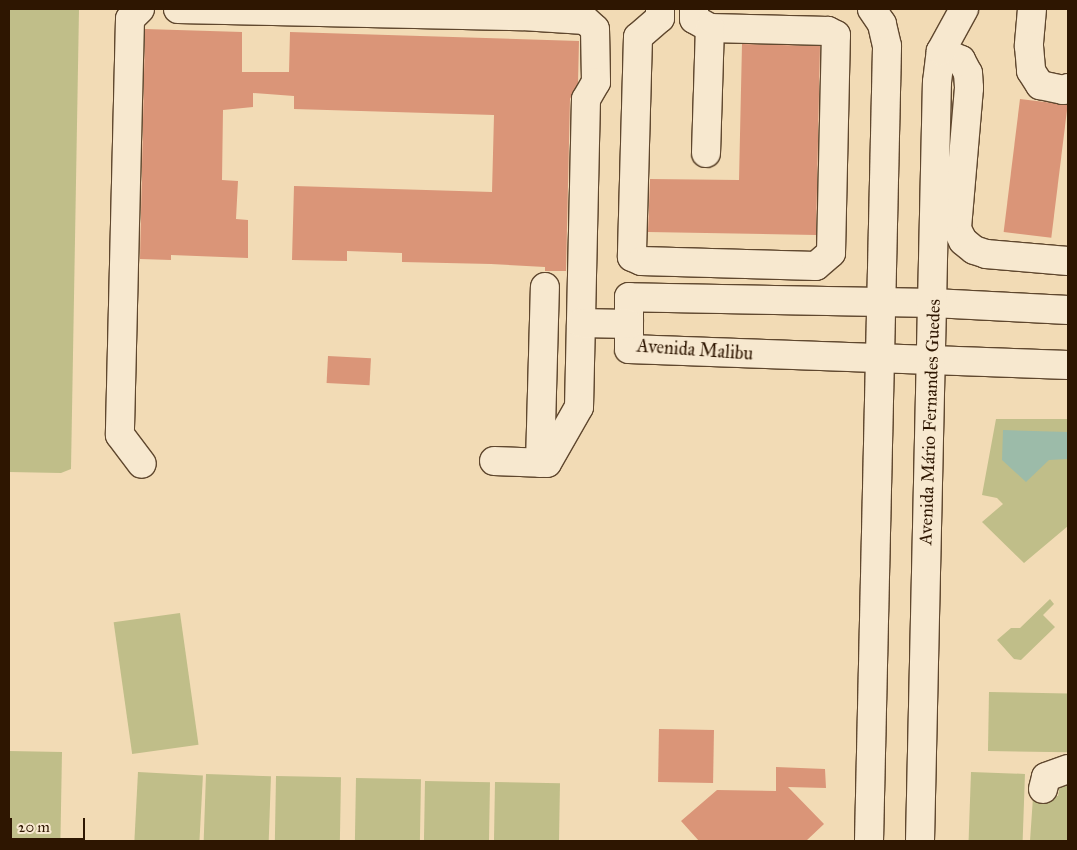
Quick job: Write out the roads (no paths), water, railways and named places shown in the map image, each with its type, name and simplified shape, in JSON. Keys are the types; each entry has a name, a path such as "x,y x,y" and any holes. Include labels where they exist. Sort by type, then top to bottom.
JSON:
{"street":[{"path":"140,9 130,19 120,435 142,464"},
{"path":"178,9 530,13 585,20 595,29 596,82 586,99 578,407 547,463 494,461"},
{"path":"660,9 660,18 638,37 632,257 641,261 816,266 831,252 836,35 828,31 702,19 706,153"},
{"path":"869,841 887,46 882,24 872,9"},
{"name":"Avenida Mário Fernandes Guedes","path":"920,841 938,82 940,51 964,9"},
{"path":"1032,9 1029,46 1031,71 1040,85 1062,90 1068,88"},
{"path":"940,51 961,60 968,72 969,88 958,229 963,241 974,250 986,254 1068,261"},
{"path":"540,463 545,287"},
{"name":"Avenida Malibu","path":"1068,310 933,303 628,297 629,349 1068,365"},
{"path":"581,323 629,324"},
{"path":"1042,789 1046,777 1068,768"}]}
